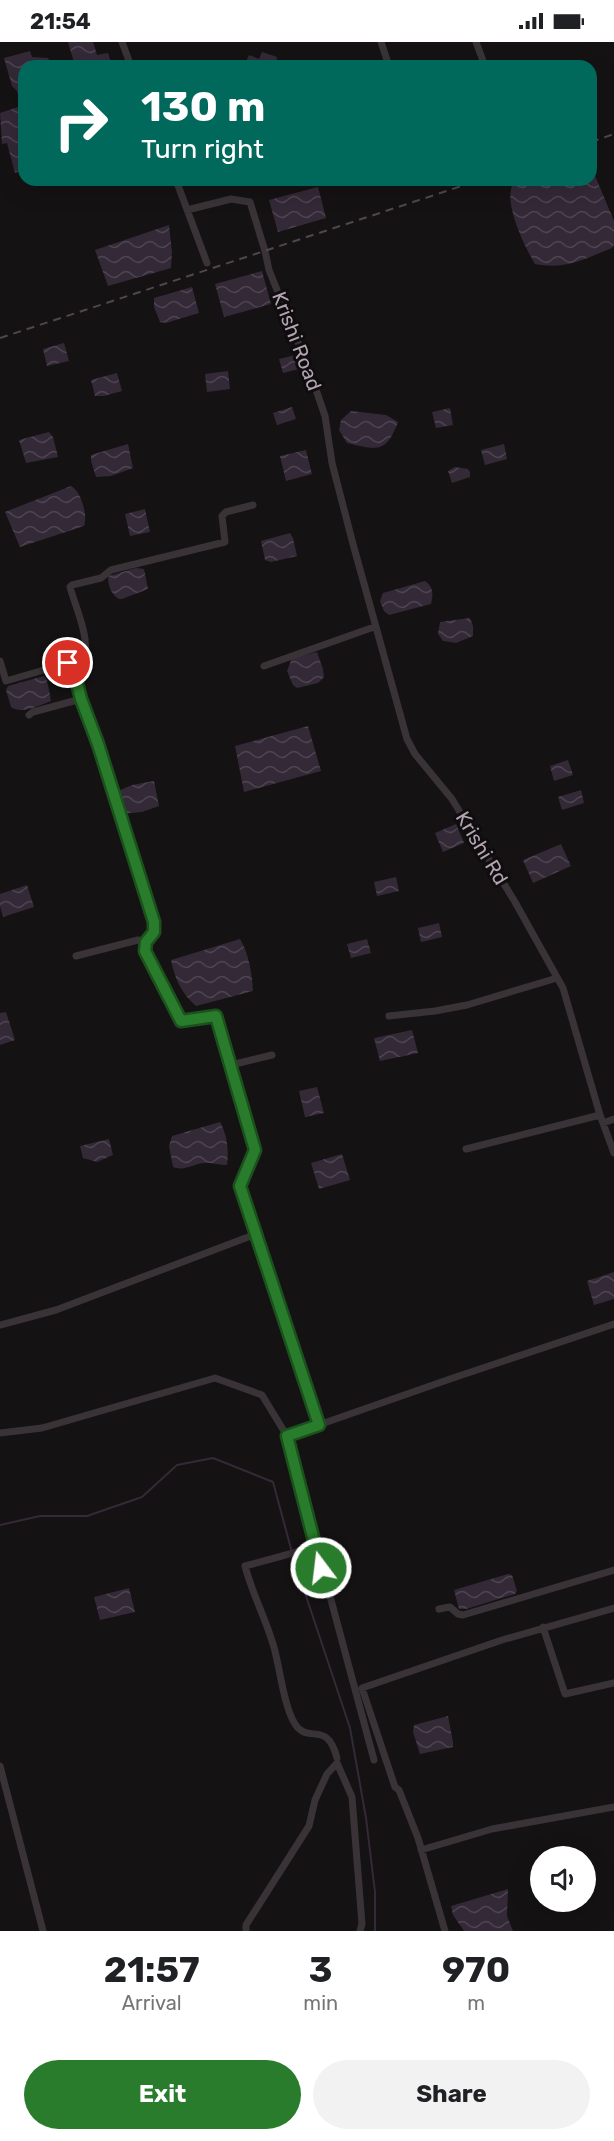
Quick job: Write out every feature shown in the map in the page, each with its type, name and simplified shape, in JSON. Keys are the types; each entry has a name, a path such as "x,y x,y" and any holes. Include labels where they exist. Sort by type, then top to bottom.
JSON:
{"street":[{"path":"122,42 128,60"},
{"path":"381,42 387,60"},
{"path":"476,42 482,60"},
{"path":"178,186 207,263"},
{"name":"Krishi Road","path":"187,210 231,199 250,202 269,270 325,416 332,463 352,544"},
{"path":"72,665 82,657 86,648 70,587 72,585 101,578 111,570 225,542 222,516 226,512 253,505"},
{"name":"Krishi Rd","path":"352,544 407,739 415,753 452,799 515,902 563,988 601,1119 614,1153"},
{"path":"264,666 374,627"},
{"path":"0,661 6,681 68,663 72,665"},
{"path":"72,665 154,922 154,932 146,942 145,951 149,961 181,1021 216,1016 255,1150 240,1186 319,1425"},
{"path":"29,715 81,699"},
{"path":"76,956 138,940 146,942"},
{"path":"389,1016 467,1005 557,978"},
{"path":"231,1067 272,1054"},
{"path":"466,1149 601,1119 614,1119"},
{"path":"0,1325 56,1310 256,1234"},
{"path":"287,1436 450,1378 614,1324"},
{"path":"0,1433 42,1428 215,1378 262,1395 287,1436 374,1760"},
{"path":"315,1547 245,1566 251,1588 273,1641 290,1711 296,1725 302,1731 328,1737 333,1744 337,1758"},
{"path":"439,1609 450,1607 463,1615 614,1570"},
{"path":"444,1931 421,1850 399,1790 395,1786 362,1688 543,1627 614,1608"},
{"path":"543,1627 565,1694 614,1683"},
{"path":"246,1931 246,1925 309,1826 315,1800 327,1774 337,1763 352,1797 362,1924 360,1931"},
{"path":"0,1766 43,1931"},
{"path":"421,1850 492,1829 614,1807"}],"water":[{"path":"68,42 93,42 97,55 108,53 110,60 73,60"},
{"path":"30,51 32,57 49,60 18,60 18,95 12,86 4,58"},
{"path":"262,52 277,57 276,60 247,60 249,55 259,59"},
{"path":"18,107 18,172 15,173 7,143 2,144 0,113"},
{"path":"597,180 614,221 614,245 612,248 575,262 556,266 535,264 515,222 510,197 513,186 597,186"},
{"path":"318,187 326,218 278,232 269,200"},
{"path":"169,225 171,268 108,286 95,250"},
{"path":"262,271 271,304 224,317 215,284"},
{"path":"192,287 199,313 166,323 160,322 154,307 154,298"},
{"path":"64,343 69,361 47,366 43,349"},
{"path":"300,354 303,368 283,373 279,359"},
{"path":"228,371 230,389 207,392 205,374"},
{"path":"117,373 122,391 95,396 91,380"},
{"path":"292,407 296,419 277,425 273,413"},
{"path":"450,408 453,425 436,428 432,412"},
{"path":"351,411 386,415 398,422 384,445 373,448 347,443 339,430 341,420"},
{"path":"49,432 53,437 58,457 26,463 19,440"},
{"path":"128,444 133,468 111,476 96,477 91,455"},
{"path":"504,444 507,459 485,465 481,450"},
{"path":"306,450 312,474 286,481 280,456"},
{"path":"455,467 467,469 470,477 452,483 448,471"},
{"path":"71,486 78,493 83,504 84,526 20,547 5,512"},
{"path":"145,509 150,532 130,536 125,514"},
{"path":"290,533 297,556 271,562 265,560 261,541"},
{"path":"136,568 144,569 148,589 119,599 110,589 108,576"},
{"path":"425,581 432,591 431,604 389,615 384,611 380,601 383,593"},
{"path":"470,618 473,636 456,643 443,641 438,634 440,622"},
{"path":"317,652 324,677 318,683 297,688 293,685 287,671 292,658"},
{"path":"44,676 47,680 51,701 26,710 11,707 6,690 8,686"},
{"path":"308,726 321,771 244,792 235,746"},
{"path":"568,760 573,775 554,781 550,766"},
{"path":"154,781 159,806 142,812 121,814 118,791 132,785"},
{"path":"581,790 584,803 562,810 558,797"},
{"path":"456,824 464,843 443,852 435,833"},
{"path":"561,844 571,866 533,883 523,860"},
{"path":"396,877 399,891 377,896 374,882"},
{"path":"27,885 34,907 3,917 0,894"},
{"path":"439,923 442,937 421,942 418,928"},
{"path":"240,939 250,964 253,991 196,1006 179,985 171,960"},
{"path":"367,939 371,953 351,958 347,944"},
{"path":"6,1012 15,1040 0,1045 0,1013"},
{"path":"412,1030 418,1053 380,1061 374,1038"},
{"path":"317,1087 324,1113 305,1117 299,1091"},
{"path":"220,1122 227,1143 227,1165 203,1163 182,1168 173,1167 169,1146 172,1136"},
{"path":"109,1139 113,1155 97,1162 83,1158 80,1146"},
{"path":"342,1154 350,1180 319,1189 311,1163"},
{"path":"614,1272 614,1299 594,1305 587,1281"},
{"path":"508,1574 512,1575 517,1591 515,1594 466,1609 459,1609 454,1590"},
{"path":"129,1588 135,1612 100,1620 94,1597"},
{"path":"448,1716 453,1747 420,1754 413,1732 414,1725"},
{"path":"508,1889 507,1916 513,1931 464,1931 453,1915 451,1906"}],"waterway":[{"path":"0,1525 40,1516 87,1516 142,1497 177,1465 213,1458 273,1482 294,1560 350,1728 366,1818 375,1892 375,1931"}],"railway":[{"path":"597,140 614,134"},
{"path":"0,338 462,186"}],"route":[{"path":"68,663 73,668 154,922 154,932 146,942 145,951 181,1021 216,1016 255,1150 240,1186 319,1425 287,1436 321,1568"}]}
